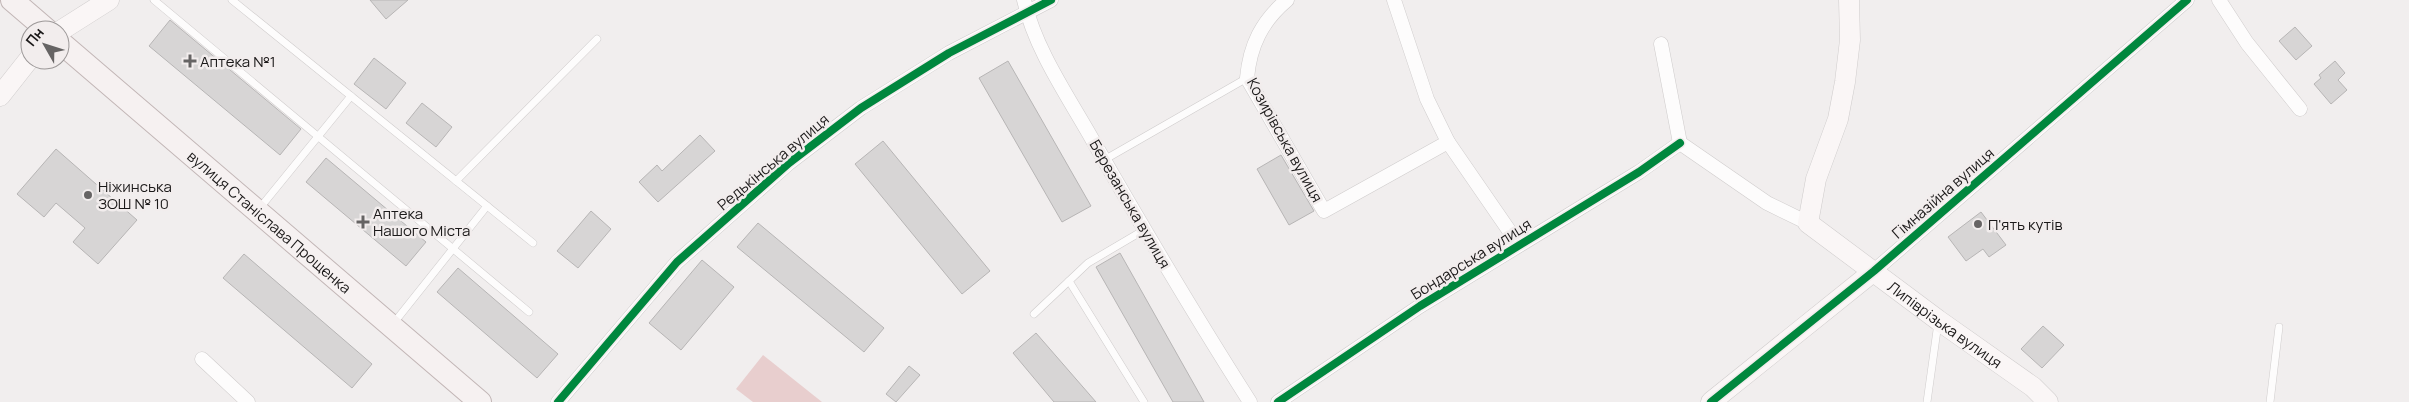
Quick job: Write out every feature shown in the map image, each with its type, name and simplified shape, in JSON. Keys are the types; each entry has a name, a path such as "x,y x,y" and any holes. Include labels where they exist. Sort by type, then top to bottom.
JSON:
{"main road":[{"path":"12,0 35,20"},
{"name":"вулиця Станіслава Прощенка","path":"70,51 480,402"}],"street":[{"path":"70,25 109,0"},
{"name":"Березанська вулиця","path":"1024,0 1027,14 1042,48 1104,160 1144,230 1250,402"},
{"name":"Редькінська вулиця","path":"558,402 677,262 790,163 861,108 949,53 1052,0"},
{"name":"Козирівська вулиця","path":"1287,0 1273,11 1258,31 1248,65 1247,78 1324,211 1448,142"},
{"path":"1394,0 1427,99 1448,142 1519,245"},
{"path":"1661,44 1680,143 1767,203 1808,222 1816,179 1838,119 1846,82 1850,40 1849,0"},
{"name":"Гімназійна вулиця","path":"1712,402 1874,271 2187,0"},
{"path":"2219,0 2246,43 2300,109"},
{"path":"0,96 21,70"},
{"name":"Бондарська вулиця","path":"1278,402 1420,306 1639,172 1680,143"},
{"name":"Липіврізька вулиця","path":"1808,222 1938,320 2033,388 2048,402"},
{"path":"202,358 248,402"}],"lane":[{"path":"154,0 529,312"},
{"path":"232,0 533,243"},
{"path":"456,181 597,39"},
{"path":"1104,160 1247,78"},
{"path":"257,211 351,96"},
{"path":"391,326 487,206"},
{"path":"1034,314 1088,263 1144,230"},
{"path":"1069,281 1144,402"},
{"path":"1927,402 1938,320"},
{"path":"2270,402 2279,327"}],"shaded area":[{"path":"763,355 822,402 753,402 736,389"}],"building":[{"path":"370,0 408,0 386,19"},
{"path":"170,20 301,129 280,155 149,46"},
{"path":"2295,27 2312,46 2296,60 2279,41"},
{"path":"374,58 406,83 386,109 354,84"},
{"path":"1008,61 1091,206 1062,222 979,78"},
{"path":"2335,61 2345,73 2338,80 2347,90 2331,104 2314,84 2321,78 2319,75"},
{"path":"422,103 452,127 436,147 406,123"},
{"path":"700,135 715,151 658,202 639,182 657,165 662,171"},
{"path":"883,141 990,271 962,294 855,164"},
{"path":"56,149 137,220 98,264 73,242 85,228 56,203 44,217 17,194"},
{"path":"1281,155 1314,211 1289,225 1257,169"},
{"path":"326,158 426,242 406,266 306,182"},
{"path":"591,211 611,229 578,268 557,251"},
{"name":"П'ять кутів","path":"1981,212 2006,245 1989,257 1983,249 1966,261 1948,237"},
{"path":"758,223 884,328 864,352 737,247"},
{"path":"1120,253 1204,402 1173,402 1096,267"},
{"path":"244,254 372,364 352,388 223,278"},
{"path":"702,260 734,287 681,350 649,323"},
{"path":"458,268 558,354 537,378 437,292"},
{"path":"2043,326 2064,345 2042,368 2021,349"},
{"path":"1036,333 1096,402 1054,402 1013,353"},
{"path":"909,366 920,375 896,402 886,394"}],"cycle path":[{"path":"558,402 677,262 789,163 861,108 949,53 1051,0"},
{"path":"1711,402 1874,271 2187,0"},
{"path":"1278,402 1420,306 1639,172 1680,143"}],"place":[{"name":"Аптека №1","path":"190,61"},
{"name":"Ніжинська ЗОШ № 10","path":"88,195"},
{"name":"Аптека Нашого Міста","path":"363,222"},
{"name":"П'ять кутів","path":"1978,224"}]}
